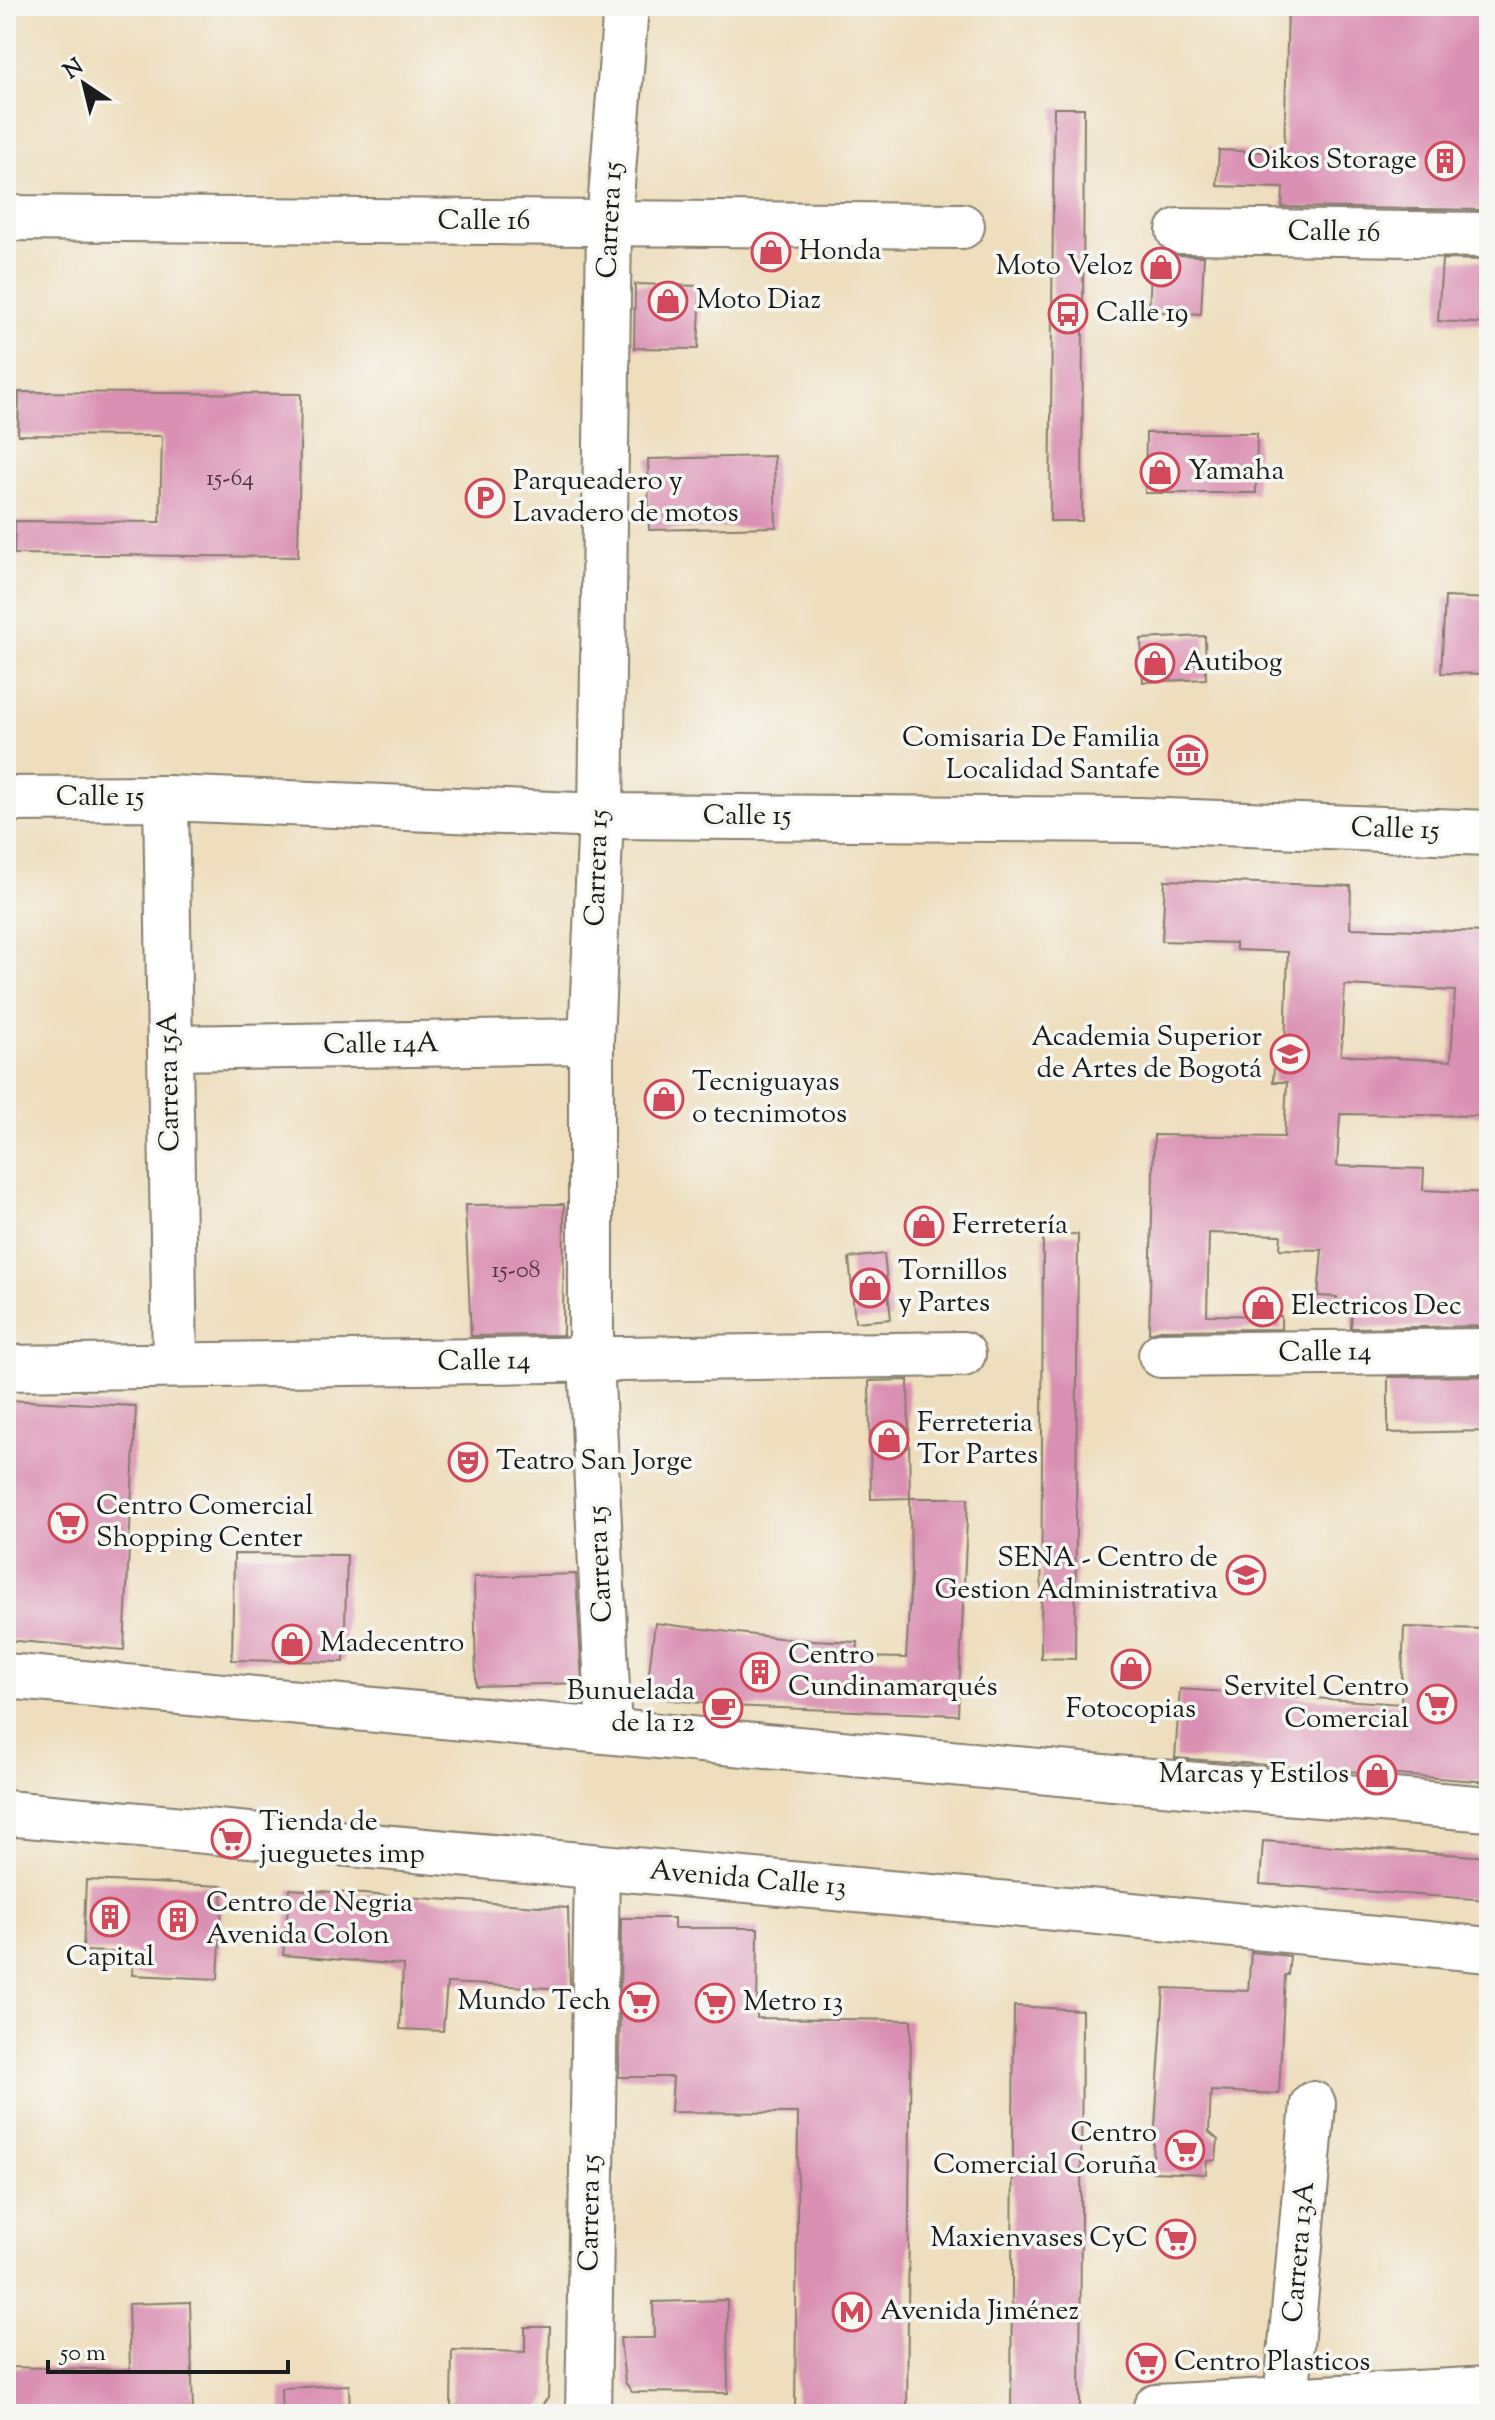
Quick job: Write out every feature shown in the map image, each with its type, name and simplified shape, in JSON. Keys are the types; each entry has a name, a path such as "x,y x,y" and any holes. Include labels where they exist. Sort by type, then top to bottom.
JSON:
{"street":[{"name":"Carrera 15","path":"609,1730 591,1361 591,1041 601,816 609,223 626,6"},
{"name":"Calle 16","path":"6,218 962,226"},
{"name":"Calle 16","path":"1179,231 1489,235"},
{"name":"Calle 15","path":"6,799 166,798 601,816 1139,820 1489,833"},
{"name":"Carrera 15A","path":"166,798 175,1365"},
{"name":"Calle 14A","path":"170,1048 591,1041"},
{"name":"Calle 14","path":"1161,1355 1489,1351"},
{"name":"Calle 14","path":"6,1368 963,1354"},
{"path":"6,1676 1114,1778 1489,1809"},
{"name":"Avenida Calle 13","path":"6,1813 1489,1950"},
{"name":"Carrera 15","path":"588,2414 597,1868"},
{"name":"Carrera 13A","path":"1286,2400 1313,2104"},
{"path":"1156,2407 1489,2389"}],"building":[{"path":"1288,6 1489,6 1489,210 1282,207 1283,188 1217,186 1219,150 1284,153"},
{"name":"Calle 19","path":"1054,108 1084,108 1082,521 1050,521"},
{"path":"1152,254 1204,256 1201,314 1149,311"},
{"path":"1442,259 1489,260 1489,324 1438,321"},
{"path":"635,284 701,286 698,349 634,348"},
{"path":"19,392 301,394 298,557 14,554 15,521 160,522 162,436 18,435"},
{"path":"1146,433 1257,433 1256,493 1145,493"},
{"path":"774,456 776,527 649,530 648,459"},
{"path":"1445,597 1489,599 1489,674 1441,673"},
{"path":"1205,636 1206,679 1143,682 1141,639"},
{"path":"1165,880 1351,886 1350,928 1489,932 1489,1116 1340,1114 1337,1166 1424,1169 1423,1190 1489,1193 1489,1326 1351,1328 1352,1312 1336,1311 1337,1297 1318,1296 1322,1250 1280,1249 1281,1235 1209,1233 1207,1315 1281,1316 1281,1329 1161,1330 1149,1333 1154,1135 1284,1137 1287,1082 1273,1082 1275,1049 1285,1049 1288,952 1236,950 1236,943 1162,941","holes":["1345,985 1455,991 1451,1061 1341,1055"]},
{"path":"564,1204 563,1335 471,1336 465,1205"},
{"path":"1078,1234 1075,1659 1041,1658 1043,1235"},
{"name":"Tornillos y Partes","path":"884,1254 891,1319 855,1322 849,1258"},
{"path":"1489,1376 1489,1431 1388,1433 1388,1377"},
{"name":"Ferreteria Tor Partes","path":"908,1380 910,1498 871,1499 869,1381"},
{"name":"Centro Comercial Shopping Center","path":"6,1400 136,1406 124,1650 6,1640"},
{"path":"910,1498 968,1498 958,1715 729,1706 646,1697 655,1623 788,1639 858,1642 857,1657 906,1658 911,1575"},
{"path":"234,1554 347,1555 344,1662 232,1660"},
{"path":"576,1574 582,1683 476,1686 474,1577"},
{"path":"1404,1627 1489,1629 1489,1782 1175,1758 1180,1689 1401,1704"},
{"path":"1263,1841 1489,1857 1489,1900 1260,1884"},
{"name":"Centro de Negria Avenida Colon","path":"86,1880 223,1886 218,1979 132,1975 134,1953 83,1951"},
{"path":"290,1889 568,1908 570,1989 447,1983 443,2031 400,2029 403,1965 283,1955"},
{"name":"Avenida Jiménez","path":"621,1918 674,1918 674,1928 758,1928 757,2018 911,2020 907,2414 795,2414 798,2113 671,2112 673,2077 619,2077"},
{"path":"1251,1952 1290,1956 1288,1975 1285,1975 1279,2094 1211,2091 1209,2132 1218,2140 1216,2160 1207,2161 1206,2174 1152,2172 1164,1988 1248,1991"},
{"name":"Avenida Jiménez","path":"1014,2006 1082,2010 1080,2414 1011,2414"},
{"path":"727,2300 728,2393 632,2392 625,2382 620,2338 654,2338 653,2302"},
{"path":"190,2302 193,2414 6,2414 6,2367 130,2370 128,2304"},
{"path":"525,2327 550,2327 548,2398 539,2409 451,2407 452,2350 525,2352"},
{"path":"349,2385 350,2412 282,2414 281,2388"}],"place":[{"name":"Oikos Storage","path":"1445,161"},
{"name":"Honda","path":"771,252"},
{"name":"Moto Veloz","path":"1161,267"},
{"name":"Moto Diaz","path":"668,301"},
{"name":"Calle 19","path":"1068,314"},
{"name":"Yamaha","path":"1160,472"},
{"name":"Parqueadero y Lavadero de motos","path":"485,498"},
{"name":"Autibog","path":"1155,663"},
{"name":"Comisaria De Familia Localidad Santafe","path":"1188,755"},
{"name":"Academia Superior de Artes de Bogotá","path":"1290,1054"},
{"name":"Tecniguayas o tecnimotos","path":"664,1099"},
{"name":"Ferretería","path":"924,1226"},
{"name":"Tornillos y Partes","path":"870,1288"},
{"name":"Electricos Dec","path":"1263,1307"},
{"name":"Ferreteria Tor Partes","path":"889,1440"},
{"name":"Teatro San Jorge","path":"468,1462"},
{"name":"Centro Comercial Shopping Center","path":"68,1523"},
{"name":"SENA - Centro de Gestion Administrativa","path":"1246,1575"},
{"name":"Madecentro","path":"292,1644"},
{"name":"Fotocopias","path":"1131,1669"},
{"name":"Centro Cundinamarqués","path":"760,1672"},
{"name":"Servitel Centro Comercial","path":"1437,1704"},
{"name":"Bunuelada de la 12","path":"723,1708"},
{"name":"Marcas y Estilos","path":"1377,1775"},
{"name":"Tienda de jueguetes imp","path":"231,1839"},
{"name":"Capital","path":"110,1917"},
{"name":"Centro de Negria Avenida Colon","path":"178,1920"},
{"name":"Mundo Tech","path":"639,2002"},
{"name":"Metro 13","path":"715,2003"},
{"name":"Centro Comercial Coruña","path":"1185,2150"},
{"name":"Maxienvases CyC","path":"1176,2239"},
{"name":"Avenida Jiménez","path":"852,2312"},
{"name":"Centro Plasticos","path":"1146,2363"}]}
